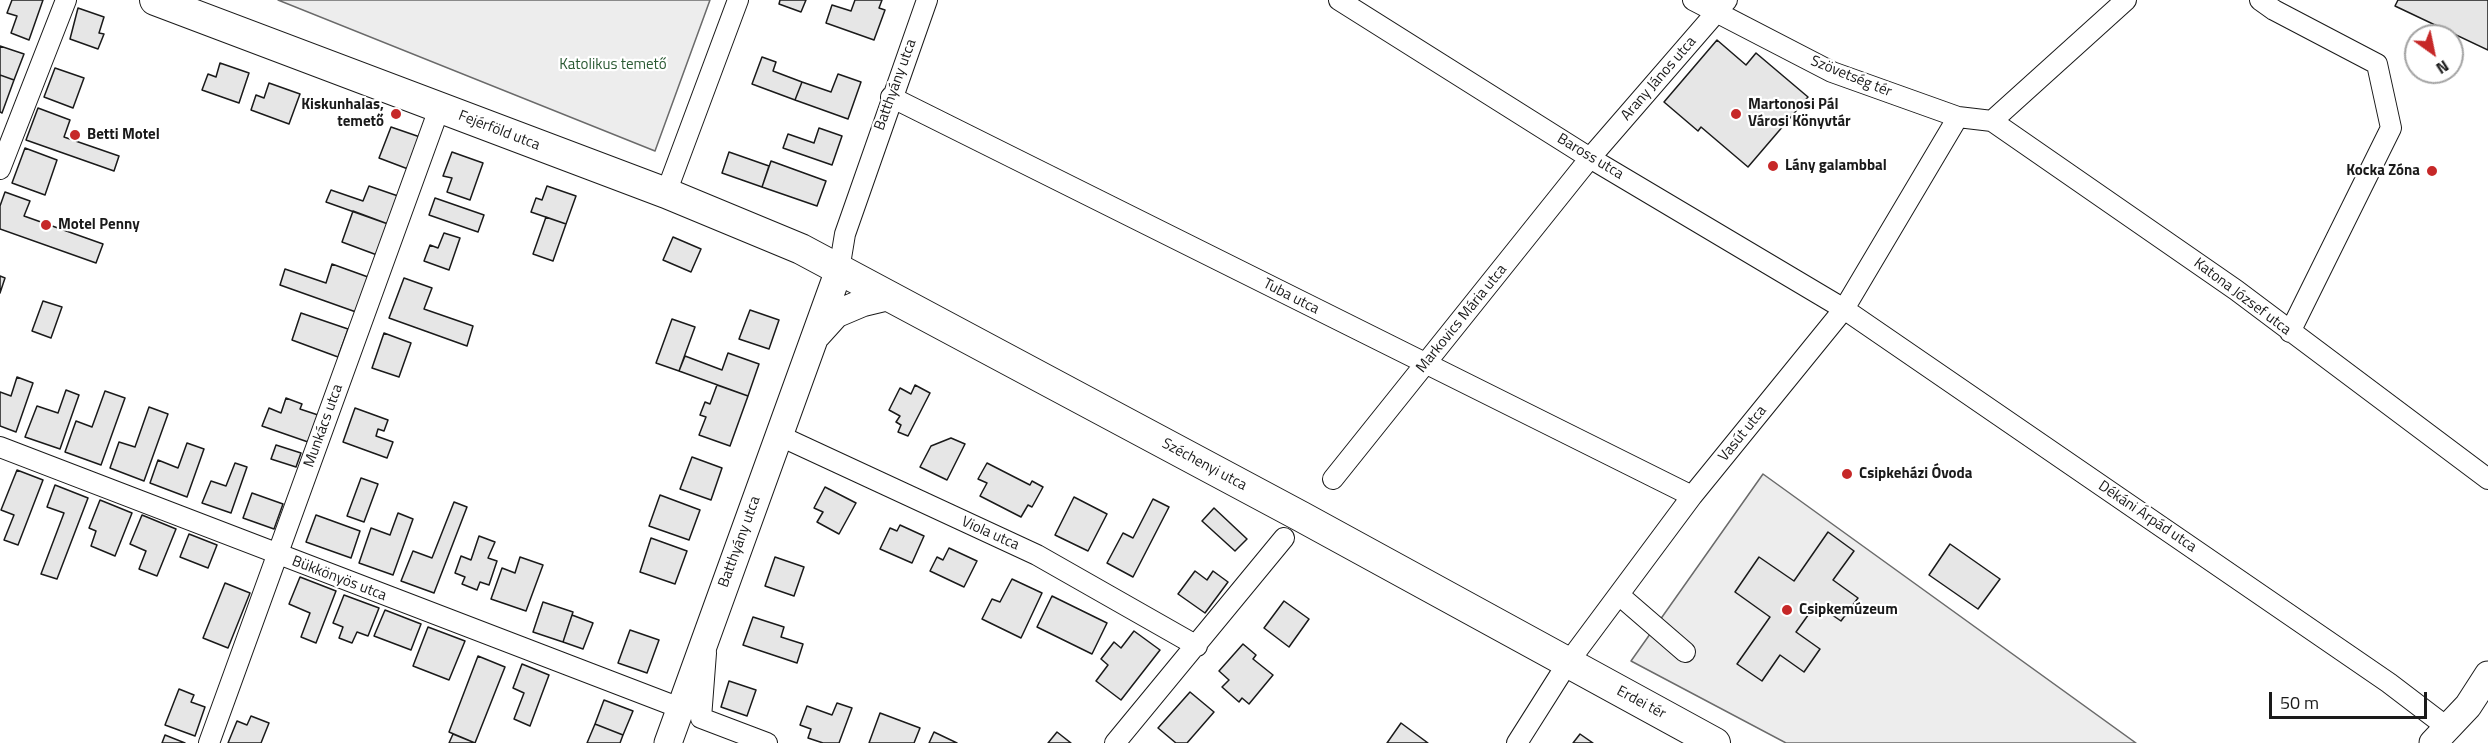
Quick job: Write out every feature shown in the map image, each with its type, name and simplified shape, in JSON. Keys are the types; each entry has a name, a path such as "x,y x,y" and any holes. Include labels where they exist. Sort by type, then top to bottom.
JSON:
{"main road":[{"name":"Fejérföld utca","path":"155,0 666,193 801,249 839,270"},
{"name":"Széchenyi utca","path":"839,270 1334,534 1567,664"},
{"name":"Batthyány utca","path":"668,743 691,713 707,634 839,270"},
{"name":"Batthyány utca","path":"812,341 836,314 862,303 891,297"},
{"name":"Erdei tér","path":"1567,664 1715,743"},
{"path":"2440,736 2468,706 2488,675"}],"street":[{"path":"0,168 66,0"},
{"path":"666,193 738,0"},
{"name":"Batthyány utca","path":"839,270 845,234 891,97 927,0"},
{"name":"Baross utca","path":"1339,0 1590,158 1844,309"},
{"name":"Szövetség tér","path":"1694,0 1723,6 1833,72 1958,117 1992,121"},
{"path":"1992,121 2126,0"},
{"path":"2260,0 2274,10 2377,64 2391,128 2290,332"},
{"name":"Arany János utca","path":"1590,158 1723,6"},
{"name":"Tuba utca","path":"891,97 1692,496"},
{"name":"Munkács utca","path":"208,743 439,109"},
{"name":"Vasút utca","path":"1517,743 1567,664 1692,496 1844,309 1958,117"},
{"name":"Katona József utca","path":"1992,121 2236,290 2488,479"},
{"name":"Markovics Mária utca","path":"1333,479 1590,158"},
{"name":"Dékáni Árpád utca","path":"1844,309 2389,683 2440,736"},
{"name":"Viola utca","path":"778,435 1037,555 1197,646"},
{"name":"Bükkönyös utca","path":"0,447 767,743"},
{"path":"1115,743 1284,538"},
{"path":"1619,595 1685,652"}],"green space":[{"name":"Katolikus temető","path":"278,0 710,0 655,151"},
{"path":"1763,474 2136,743 1786,743 1631,661"}],"building":[{"path":"12,0 43,0 29,40 11,33 17,16 7,13"},
{"path":"780,0 806,0 801,12 779,4"},
{"path":"855,0 882,0 879,8 885,10 874,40 826,23 832,5 851,11"},
{"path":"2398,0 2488,0 2488,50 2464,39 2464,24 2433,24 2395,6"},
{"path":"78,8 104,17 99,33 104,34 98,49 70,39"},
{"name":"Martonosi Pál Városi Könyvtár","path":"1717,40 1746,65 1756,53 1808,97 1748,167 1701,127 1698,131 1664,102"},
{"path":"0,46 24,54 14,80 0,75"},
{"path":"762,57 776,62 773,71 802,82 795,100 752,84"},
{"path":"220,63 249,73 239,103 202,90 208,74 216,77"},
{"path":"55,68 84,78 73,108 44,97"},
{"path":"838,74 861,82 848,119 795,100 802,82 831,92"},
{"path":"0,75 14,80 2,113 0,112"},
{"path":"269,83 300,94 289,124 251,110 256,95 264,98"},
{"path":"38,108 70,120 64,137 119,156 114,171 26,140"},
{"path":"391,127 420,137 408,169 379,158"},
{"path":"819,128 842,136 832,165 783,148 788,134 814,143"},
{"path":"25,148 57,160 45,195 12,183"},
{"path":"452,152 483,163 470,200 447,192 452,178 443,176"},
{"path":"729,152 769,166 762,187 722,173"},
{"path":"771,161 826,181 817,206 762,187"},
{"path":"369,186 398,196 388,224 326,202 331,190 363,201"},
{"path":"547,186 576,196 566,224 531,212 536,198 542,200"},
{"path":"5,192 30,201 24,216 103,244 96,263 0,229 0,206"},
{"path":"435,198 484,215 478,232 429,215"},
{"path":"353,211 388,224 377,255 342,242"},
{"path":"546,217 566,224 553,261 533,254"},
{"path":"444,233 460,238 449,270 424,261 430,245 438,248"},
{"path":"673,237 701,249 691,272 663,260"},
{"path":"332,264 368,277 356,312 280,285 285,269 326,283"},
{"path":"0,276 5,278 0,293"},
{"path":"404,278 432,288 424,309 473,326 467,346 389,318"},
{"path":"43,301 62,307 51,338 32,331"},
{"path":"750,310 779,320 769,349 739,339"},
{"path":"301,313 348,329 338,357 292,340"},
{"path":"672,319 695,327 679,371 656,363"},
{"path":"384,333 411,343 399,377 372,368"},
{"path":"728,353 759,364 748,396 679,371 685,356 722,370"},
{"path":"17,377 33,383 16,432 0,426 0,392 11,396"},
{"path":"717,385 748,396 730,446 699,435 706,417 700,415 705,402 710,404"},
{"path":"915,385 930,393 908,436 898,432 901,425 896,422 900,416 889,410 900,388 911,394"},
{"path":"66,390 79,395 60,449 25,437 37,406 58,413"},
{"path":"105,391 125,398 101,465 65,452 76,421 92,427"},
{"path":"286,398 302,404 300,409 318,415 308,442 262,426 269,408 281,413"},
{"path":"149,407 168,414 144,481 110,468 119,442 135,447"},
{"path":"355,408 388,420 384,431 378,429 376,436 393,442 387,458 343,442"},
{"path":"951,438 965,444 947,480 920,467 931,446"},
{"path":"187,443 204,449 187,497 150,483 158,460 178,468"},
{"path":"276,445 301,453 296,467 271,459"},
{"path":"692,457 722,468 711,500 680,489"},
{"path":"235,463 247,467 231,513 202,503 211,481 226,486"},
{"path":"987,463 1030,485 1032,481 1043,487 1032,507 1028,505 1021,517 980,496 987,483 978,479"},
{"path":"17,470 43,480 18,545 4,540 14,515 1,510"},
{"path":"361,478 378,484 364,522 347,516"},
{"path":"55,485 88,498 57,579 41,574 64,513 47,507"},
{"path":"825,487 856,503 839,534 817,522 823,512 814,508"},
{"path":"252,493 283,504 274,529 243,518"},
{"path":"660,495 700,510 689,540 649,526"},
{"path":"1074,497 1107,514 1088,551 1055,535"},
{"path":"1153,499 1169,507 1133,577 1107,563 1123,533 1133,538"},
{"path":"100,500 132,513 115,556 91,546 96,531 89,528"},
{"path":"454,502 467,507 434,593 401,581 413,551 432,558"},
{"path":"1214,508 1247,539 1235,551 1202,521"},
{"path":"398,513 413,519 393,575 359,563 371,528 390,535"},
{"path":"142,515 176,529 157,576 139,569 146,551 130,544"},
{"path":"316,515 360,531 351,558 306,542"},
{"path":"900,525 924,536 912,563 880,549 890,528 897,531"},
{"name":"Csipkemúzeum","path":"1828,532 1854,551 1833,580 1858,598 1841,621 1816,604 1796,632 1820,649 1804,672 1780,655 1762,681 1737,664 1770,617 1735,592 1759,557 1794,581"},
{"path":"189,534 217,545 208,568 180,557"},
{"path":"479,536 495,542 488,558 497,561 489,585 480,582 477,590 462,584 465,577 455,573 461,556 471,560"},
{"path":"651,538 687,551 675,584 640,572"},
{"path":"1950,544 2000,579 1978,609 1929,575"},
{"path":"949,548 977,561 964,587 930,571 937,557 943,560"},
{"path":"520,557 543,565 526,611 491,599 502,568 515,573"},
{"path":"775,557 804,567 794,596 765,586"},
{"path":"1195,571 1207,580 1213,571 1228,582 1205,613 1178,594"},
{"path":"300,577 336,591 316,643 301,637 310,613 289,604"},
{"path":"1012,579 1042,593 1021,638 982,619 992,599 1000,602"},
{"path":"225,583 250,593 228,648 203,638"},
{"path":"344,595 379,608 368,636 357,632 352,643 339,638 343,627 333,623"},
{"path":"1052,596 1107,623 1092,654 1037,627"},
{"path":"1284,601 1309,619 1289,647 1264,628"},
{"path":"543,602 573,612 563,642 533,632"},
{"path":"385,610 421,624 411,650 374,636"},
{"path":"572,615 593,623 583,649 563,642"},
{"path":"753,617 784,627 781,637 803,644 797,663 743,645"},
{"path":"428,627 465,641 449,680 413,666"},
{"path":"630,630 659,640 647,673 618,663"},
{"path":"1134,631 1160,650 1121,700 1096,681 1108,665 1101,659 1114,642 1121,648"},
{"path":"1243,644 1256,655 1253,659 1273,675 1249,704 1242,698 1239,702 1222,687 1229,680 1219,671"},
{"path":"478,656 505,667 475,743 449,732"},
{"path":"522,664 549,675 530,726 514,719 524,693 513,688"},
{"path":"729,681 756,690 747,716 721,707"},
{"path":"179,689 194,695 191,702 205,707 195,736 165,725"},
{"path":"1190,692 1214,712 1187,743 1176,743 1158,728"},
{"path":"604,700 633,711 623,735 595,724"},
{"path":"837,703 852,708 839,743 823,743 808,738 811,729 800,725 807,706 832,715"},
{"path":"880,713 920,728 914,743 869,743"},
{"path":"251,716 269,723 261,743 228,743 237,721 247,725"},
{"path":"1401,723 1428,743 1387,743"},
{"path":"595,724 623,735 620,743 587,743"},
{"path":"934,732 957,743 929,743"},
{"path":"1057,732 1071,743 1048,743"},
{"path":"453,734 475,743 449,743"},
{"path":"1580,734 1593,743 1573,743"},
{"path":"165,735 185,743 162,743"}],"place":[{"name":"Kiskunhalas, temető","path":"396,114"},
{"name":"Martonosi Pál Városi Könyvtár","path":"1736,114"},
{"name":"Betti Motel","path":"75,135"},
{"name":"Lány galambbal","path":"1773,166"},
{"name":"Kocka Zóna","path":"2432,171"},
{"name":"Motel Penny","path":"46,225"},
{"name":"Csipkeházi Óvoda","path":"1847,474"},
{"name":"Csipkemúzeum","path":"1787,610"}]}
